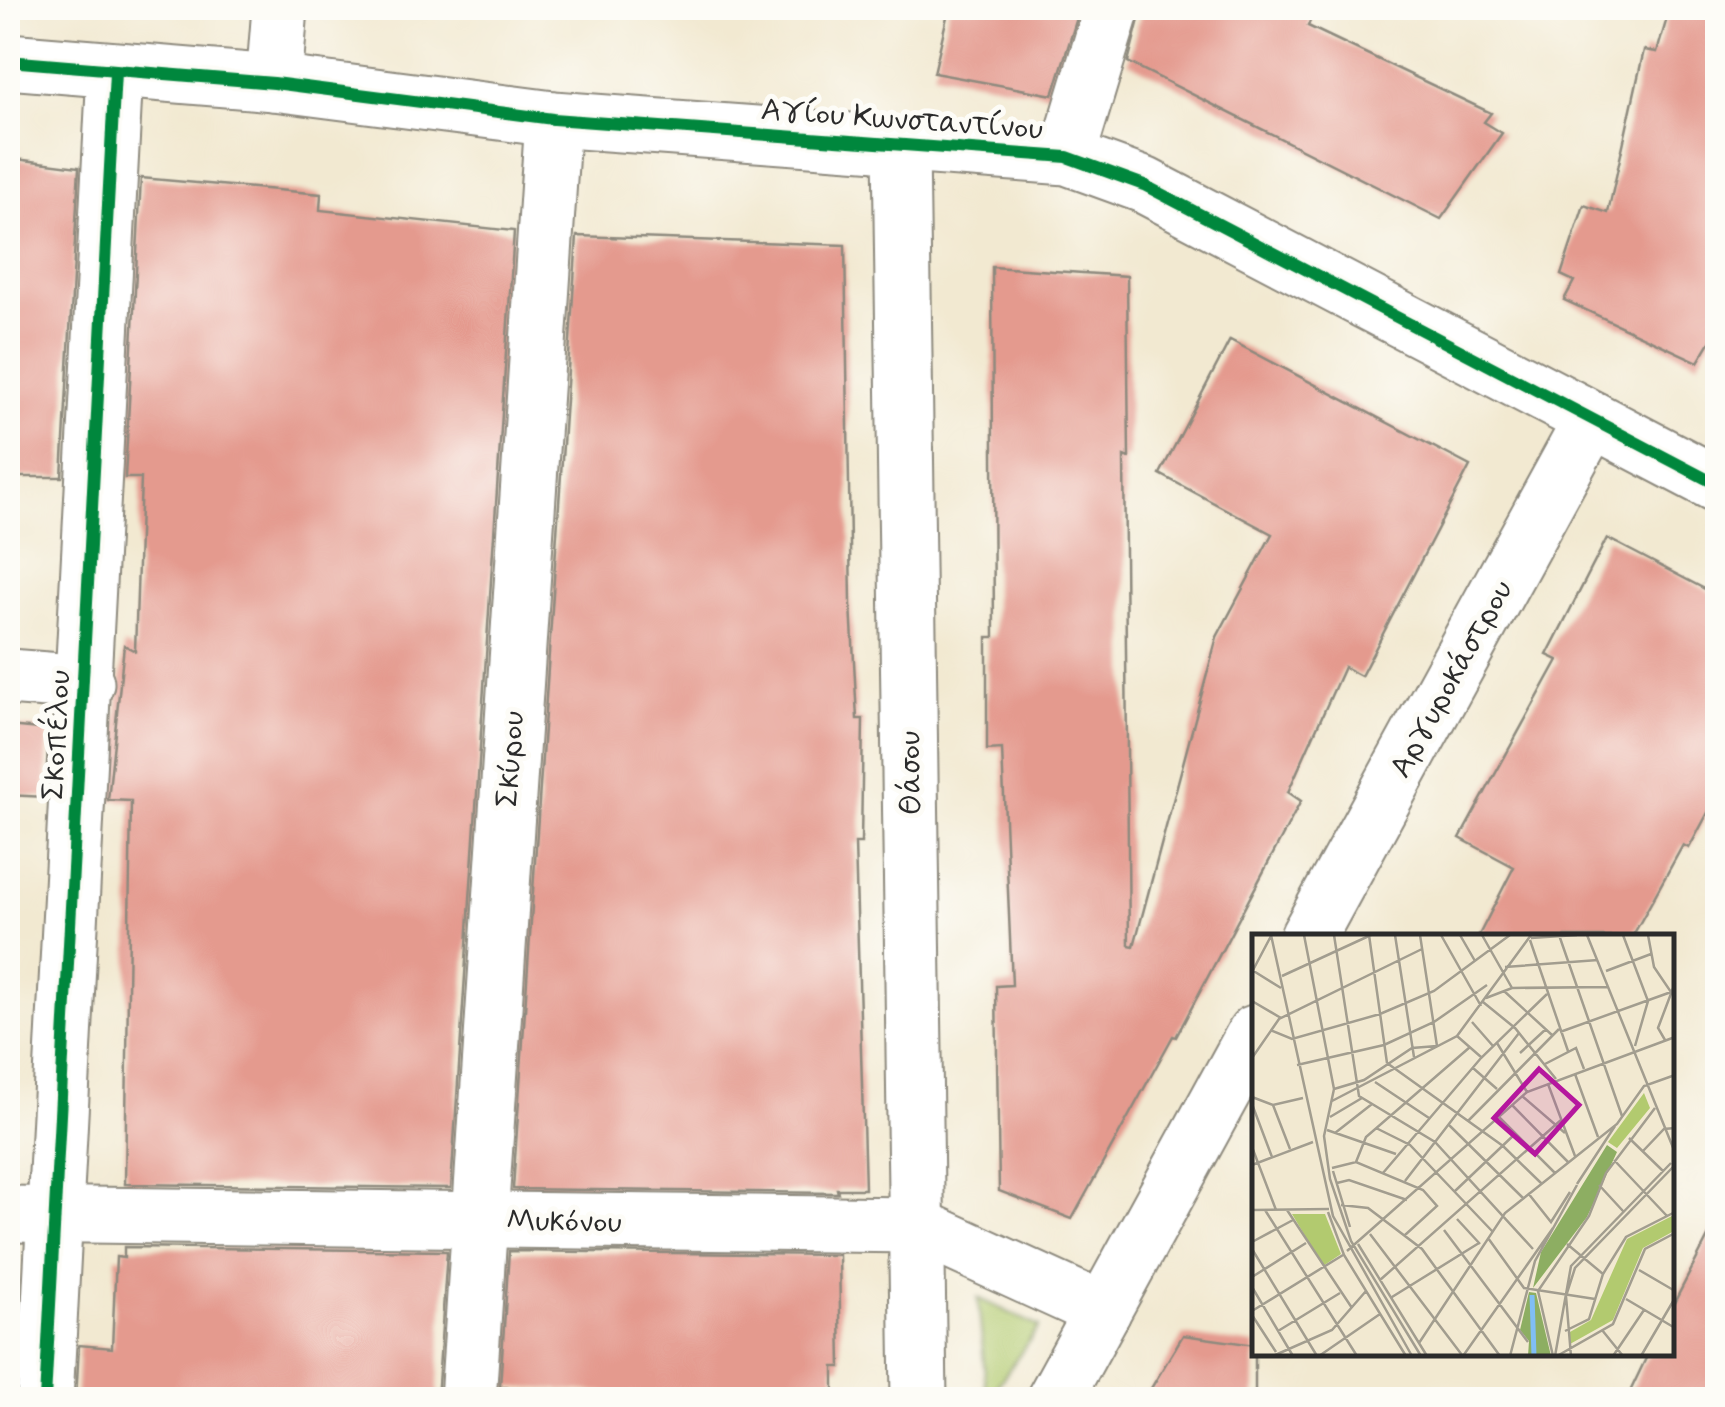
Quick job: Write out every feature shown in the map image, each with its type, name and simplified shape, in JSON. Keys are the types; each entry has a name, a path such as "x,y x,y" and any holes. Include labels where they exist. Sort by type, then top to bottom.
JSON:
{"street":[{"path":"274,83 280,8"},
{"path":"1066,157 1112,8"},
{"name":"Αγίου Κωνσταντίνου","path":"8,60 274,83 553,118 1066,157 1144,185 1718,485"},
{"name":"Σκοπέλου","path":"45,1400 32,1215 86,683 115,72"},
{"name":"Σκύρου","path":"468,1400 553,118"},
{"name":"Θάσου","path":"901,147 919,1400"},
{"name":"Αργυροκάστρου","path":"1310,934 1592,419"},
{"path":"8,677 86,683"},
{"path":"1054,1400 1252,1038"},
{"name":"Μυκόνου","path":"32,1215 915,1225 1102,1311"}],"green space":[{"path":"978,1298 1039,1327 988,1399 987,1399"}],"building":[{"path":"949,8 1080,8 1053,95 934,73"},
{"path":"1142,8 1315,8 1308,26 1491,113 1484,122 1502,133 1441,219 1128,62"},
{"path":"1670,8 1718,8 1718,329 1698,362 1564,300 1574,281 1561,275 1584,205 1608,213 1644,50 1657,52"},
{"path":"8,158 79,167 62,477 8,477"},
{"path":"141,178 321,194 320,210 514,231 451,1188 125,1184 131,801 108,800 124,645 135,651 141,478 125,478"},
{"path":"577,236 845,245 851,604 857,719 863,719 861,843 855,843 865,1189 837,1189 838,1193 513,1189"},
{"path":"992,267 1127,276 1129,458 1124,456 1129,945 1134,946 1217,637 1272,534 1160,474 1230,340 1470,466 1361,676 1344,667 1288,792 1301,801 1176,1037 1173,1036 1072,1219 999,1191 996,986 1012,985 1002,749 987,750 987,637 994,637"},
{"path":"1607,538 1718,596 1718,794 1689,848 1683,845 1634,934 1480,934 1514,867 1460,838 1558,660 1547,655"},
{"path":"8,726 49,730 45,797 8,795"},
{"path":"1718,1218 1718,1400 1626,1400 1647,1357 1675,1357 1675,1301"},
{"path":"124,1247 447,1251 437,1400 76,1400 79,1345 112,1348 116,1257 124,1258"},
{"path":"509,1251 839,1255 841,1367 834,1367 834,1392 732,1392 732,1399 500,1387"},
{"path":"1183,1335 1252,1345 1255,1400 1144,1400"},
{"path":"8,1340 17,1340 14,1400 8,1400"}],"cycle path":[{"path":"8,61 274,83 553,119 1067,157 1144,185 1718,485"},
{"path":"45,1400 115,72"}]}
